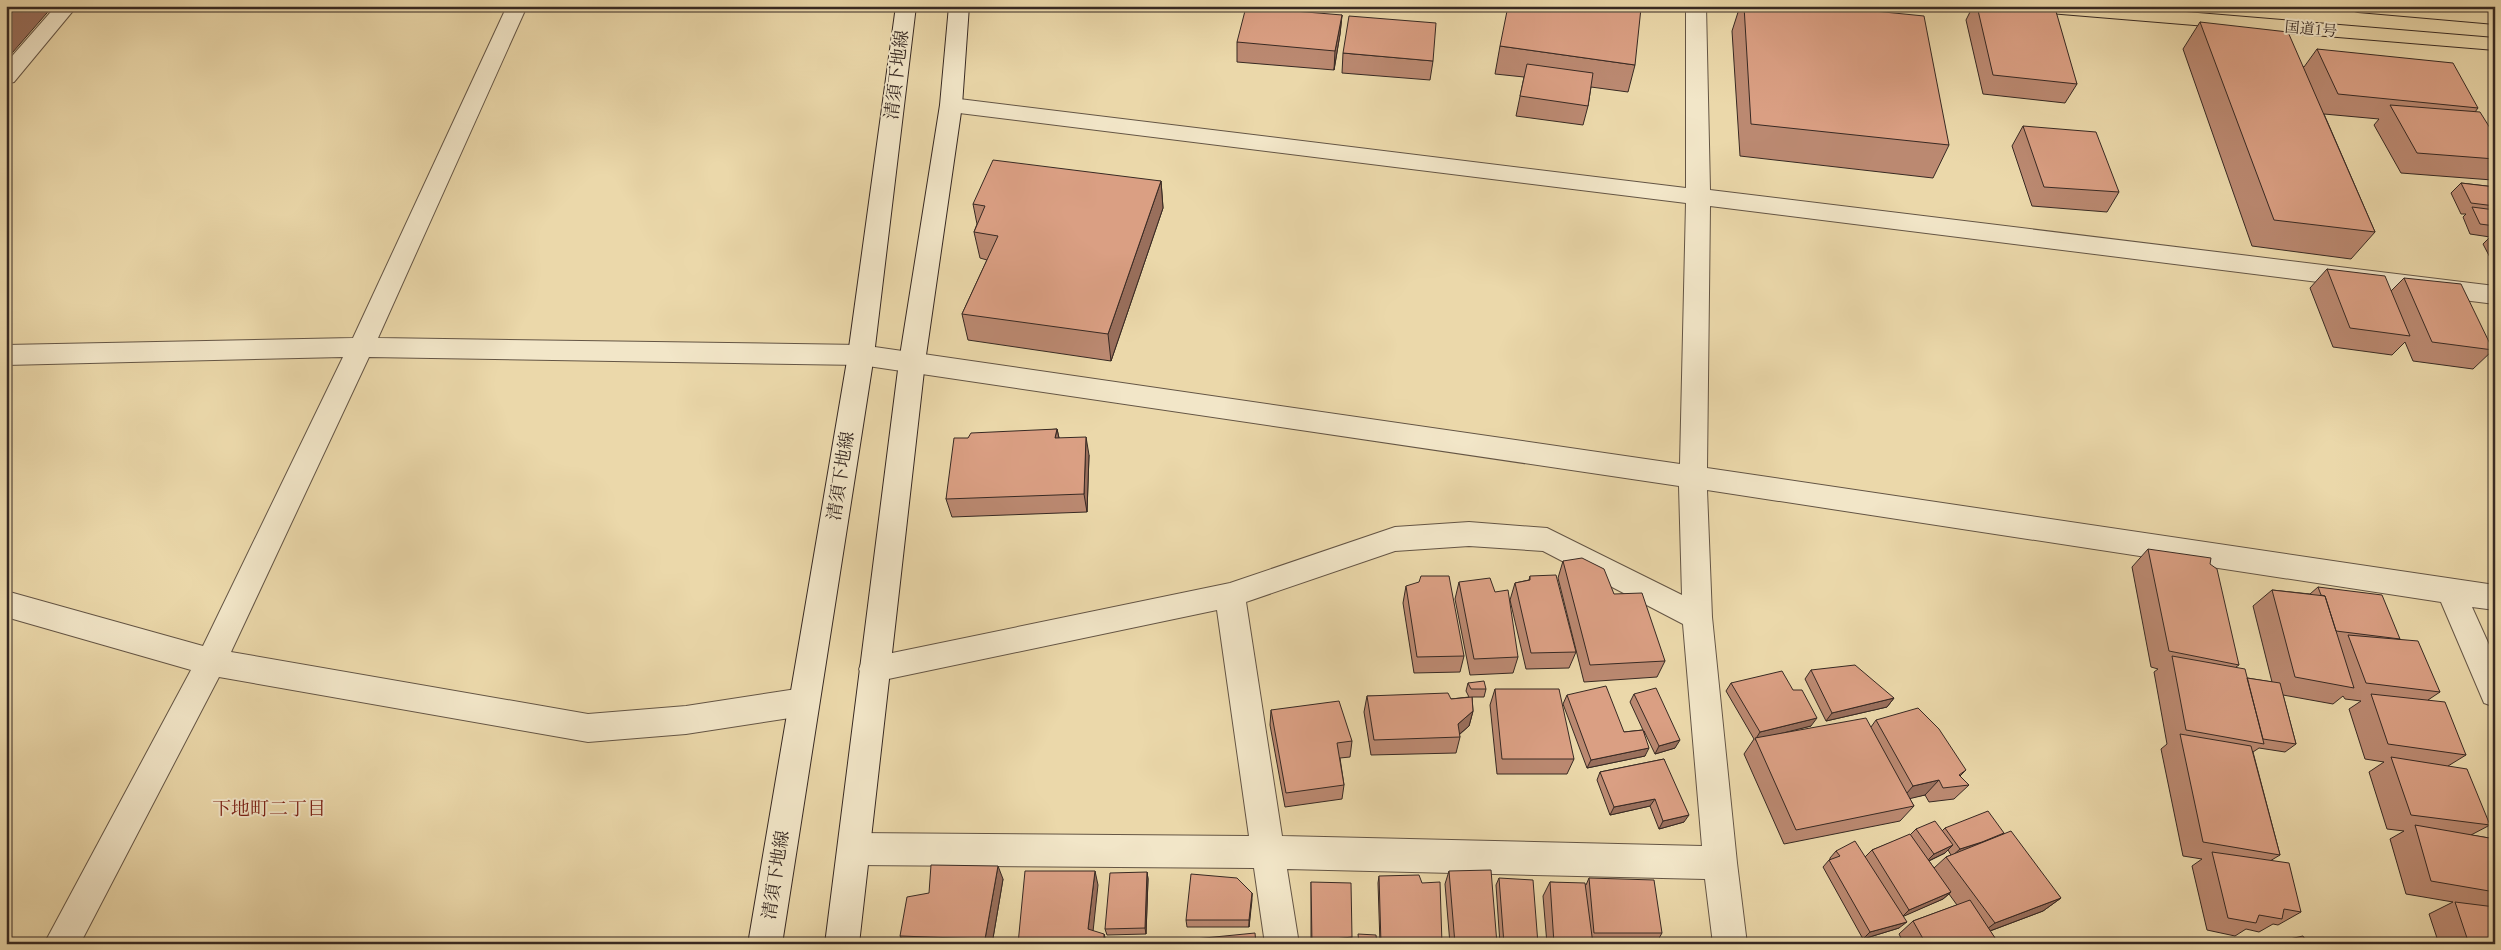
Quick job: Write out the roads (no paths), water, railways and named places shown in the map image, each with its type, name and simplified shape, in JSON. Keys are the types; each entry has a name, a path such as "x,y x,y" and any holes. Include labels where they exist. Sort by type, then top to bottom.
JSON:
{"highway":[{"name":"国道1号","path":"2037,6 2495,44"},
{"name":"国道1号","path":"2358,6 2495,18"}],"street":[{"path":"6,77 67,6"},
{"path":"61,944 211,662 361,347 517,6"},
{"name":"清須下地線","path":"764,944 861,354 906,6"},
{"path":"842,944 855,849 874,669 912,362 951,105 959,6"},
{"path":"1696,6 1698,196 1693,477 1697,617 1720,863 1730,944"},
{"path":"951,105 2495,295"},
{"path":"6,355 64,352 361,347 861,354 2495,598"},
{"path":"874,669 1230,595 1395,539 1469,534 1548,540 1697,617"},
{"path":"2451,592 2495,692"},
{"path":"1230,595 1282,944"},
{"path":"6,604 211,662 588,728 686,720 803,702"},
{"path":"855,849 1268,852 1720,863"}],"district":[{"name":"下地町二丁目","path":"269,809"}]}
